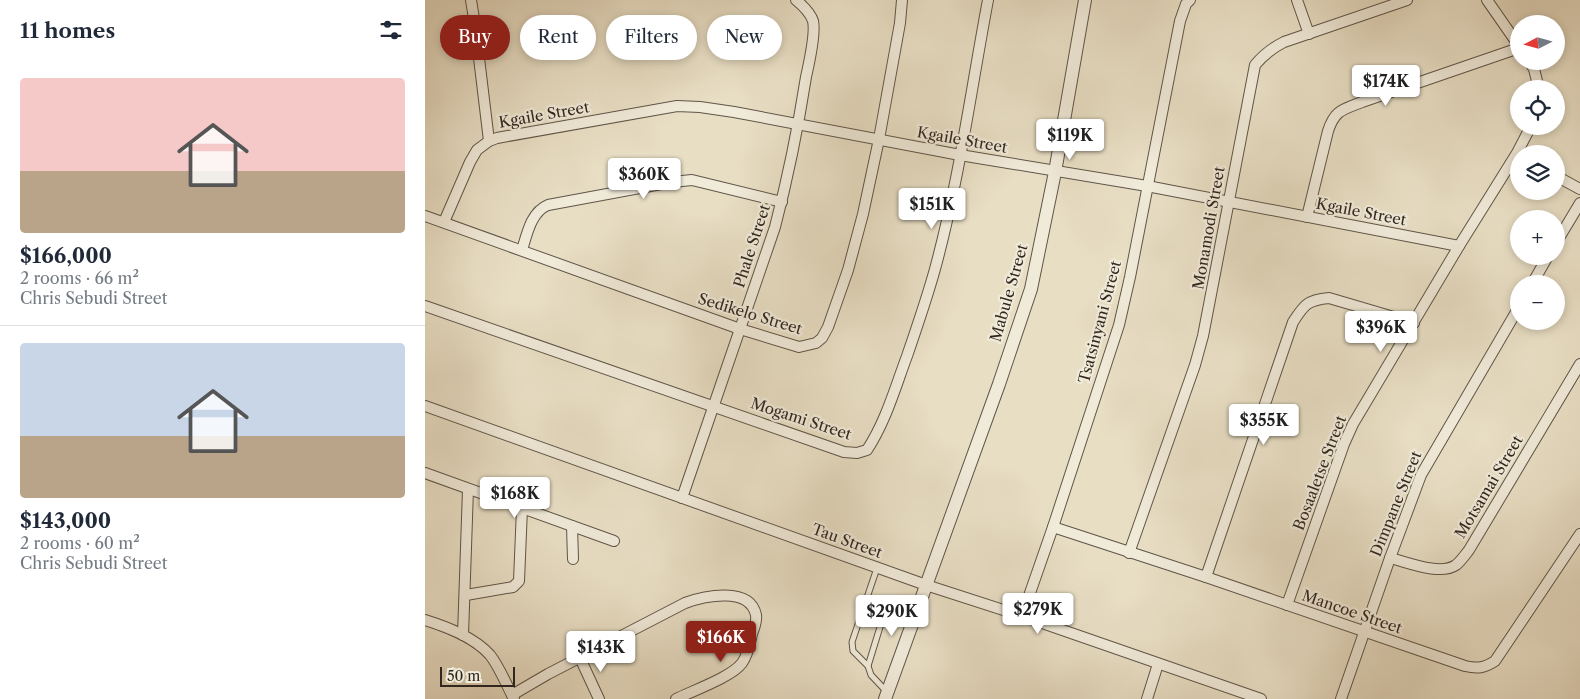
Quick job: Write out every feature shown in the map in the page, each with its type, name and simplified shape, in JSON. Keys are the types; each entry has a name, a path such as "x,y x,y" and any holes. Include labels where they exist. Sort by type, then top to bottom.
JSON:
{"street":[{"path":"444,222 470,162 477,150 489,141 471,0"},
{"name":"Phale Street","path":"681,498 714,406 782,202 811,54 813,29 813,20 796,0"},
{"name":"Sedikelo Street","path":"425,216 740,329 799,347 810,346 822,338 828,327 848,270 863,214 879,139 900,23 902,0"},
{"name":"Mogami Street","path":"425,306 844,452 857,453 867,450 884,421 935,270 960,155 988,0"},
{"name":"Mabule Street","path":"886,696 999,384 1031,288 1055,172 1085,0"},
{"name":"Tsatsinyani Street","path":"1022,616 1119,325 1180,21 1189,0"},
{"path":"1297,0 1309,34"},
{"name":"Monamodi Street","path":"1129,553 1195,365 1203,336 1255,65 1271,48 1284,42 1407,0"},
{"path":"1487,0 1510,34"},
{"path":"1307,217 1328,132 1332,120 1339,112 1362,102 1510,50"},
{"name":"Kgaile Street","path":"489,141 677,106 700,107 1055,172 1147,186 1459,246"},
{"name":"Bosaaletse Street","path":"1287,605 1347,437 1459,246 1510,166"},
{"path":"521,250 534,216 542,207 557,203 672,182 693,180 782,202"},
{"path":"1565,181 1580,189"},
{"path":"1565,228 1580,202"},
{"path":"1207,577 1293,322 1304,306 1315,300 1329,298 1414,323"},
{"name":"Dimpane Street","path":"1341,699 1421,475 1510,322"},
{"name":"Motsamai Street","path":"1390,558 1435,569 1445,569 1455,565 1469,550 1580,364"},
{"name":"Tau Street","path":"425,406 925,585 1022,616 1261,699"},
{"path":"425,474 614,541"},
{"path":"463,635 466,595 468,488"},
{"path":"466,595 513,587 519,581 522,508"},
{"path":"572,526 573,559"},
{"name":"Mancoe Street","path":"1053,527 1207,577 1465,666 1476,668 1485,667 1495,661 1579,536"},
{"path":"425,620 463,635 482,647 491,656 513,697 548,674 685,603 712,596 731,596 751,605 756,616 748,650 743,662 734,671 675,699"},
{"path":"580,658 599,699"},
{"path":"1147,699 1159,664"}],"lane":[{"path":"869,666 853,651 851,642 877,568"},
{"path":"886,696 871,675 869,666 888,601"}]}
